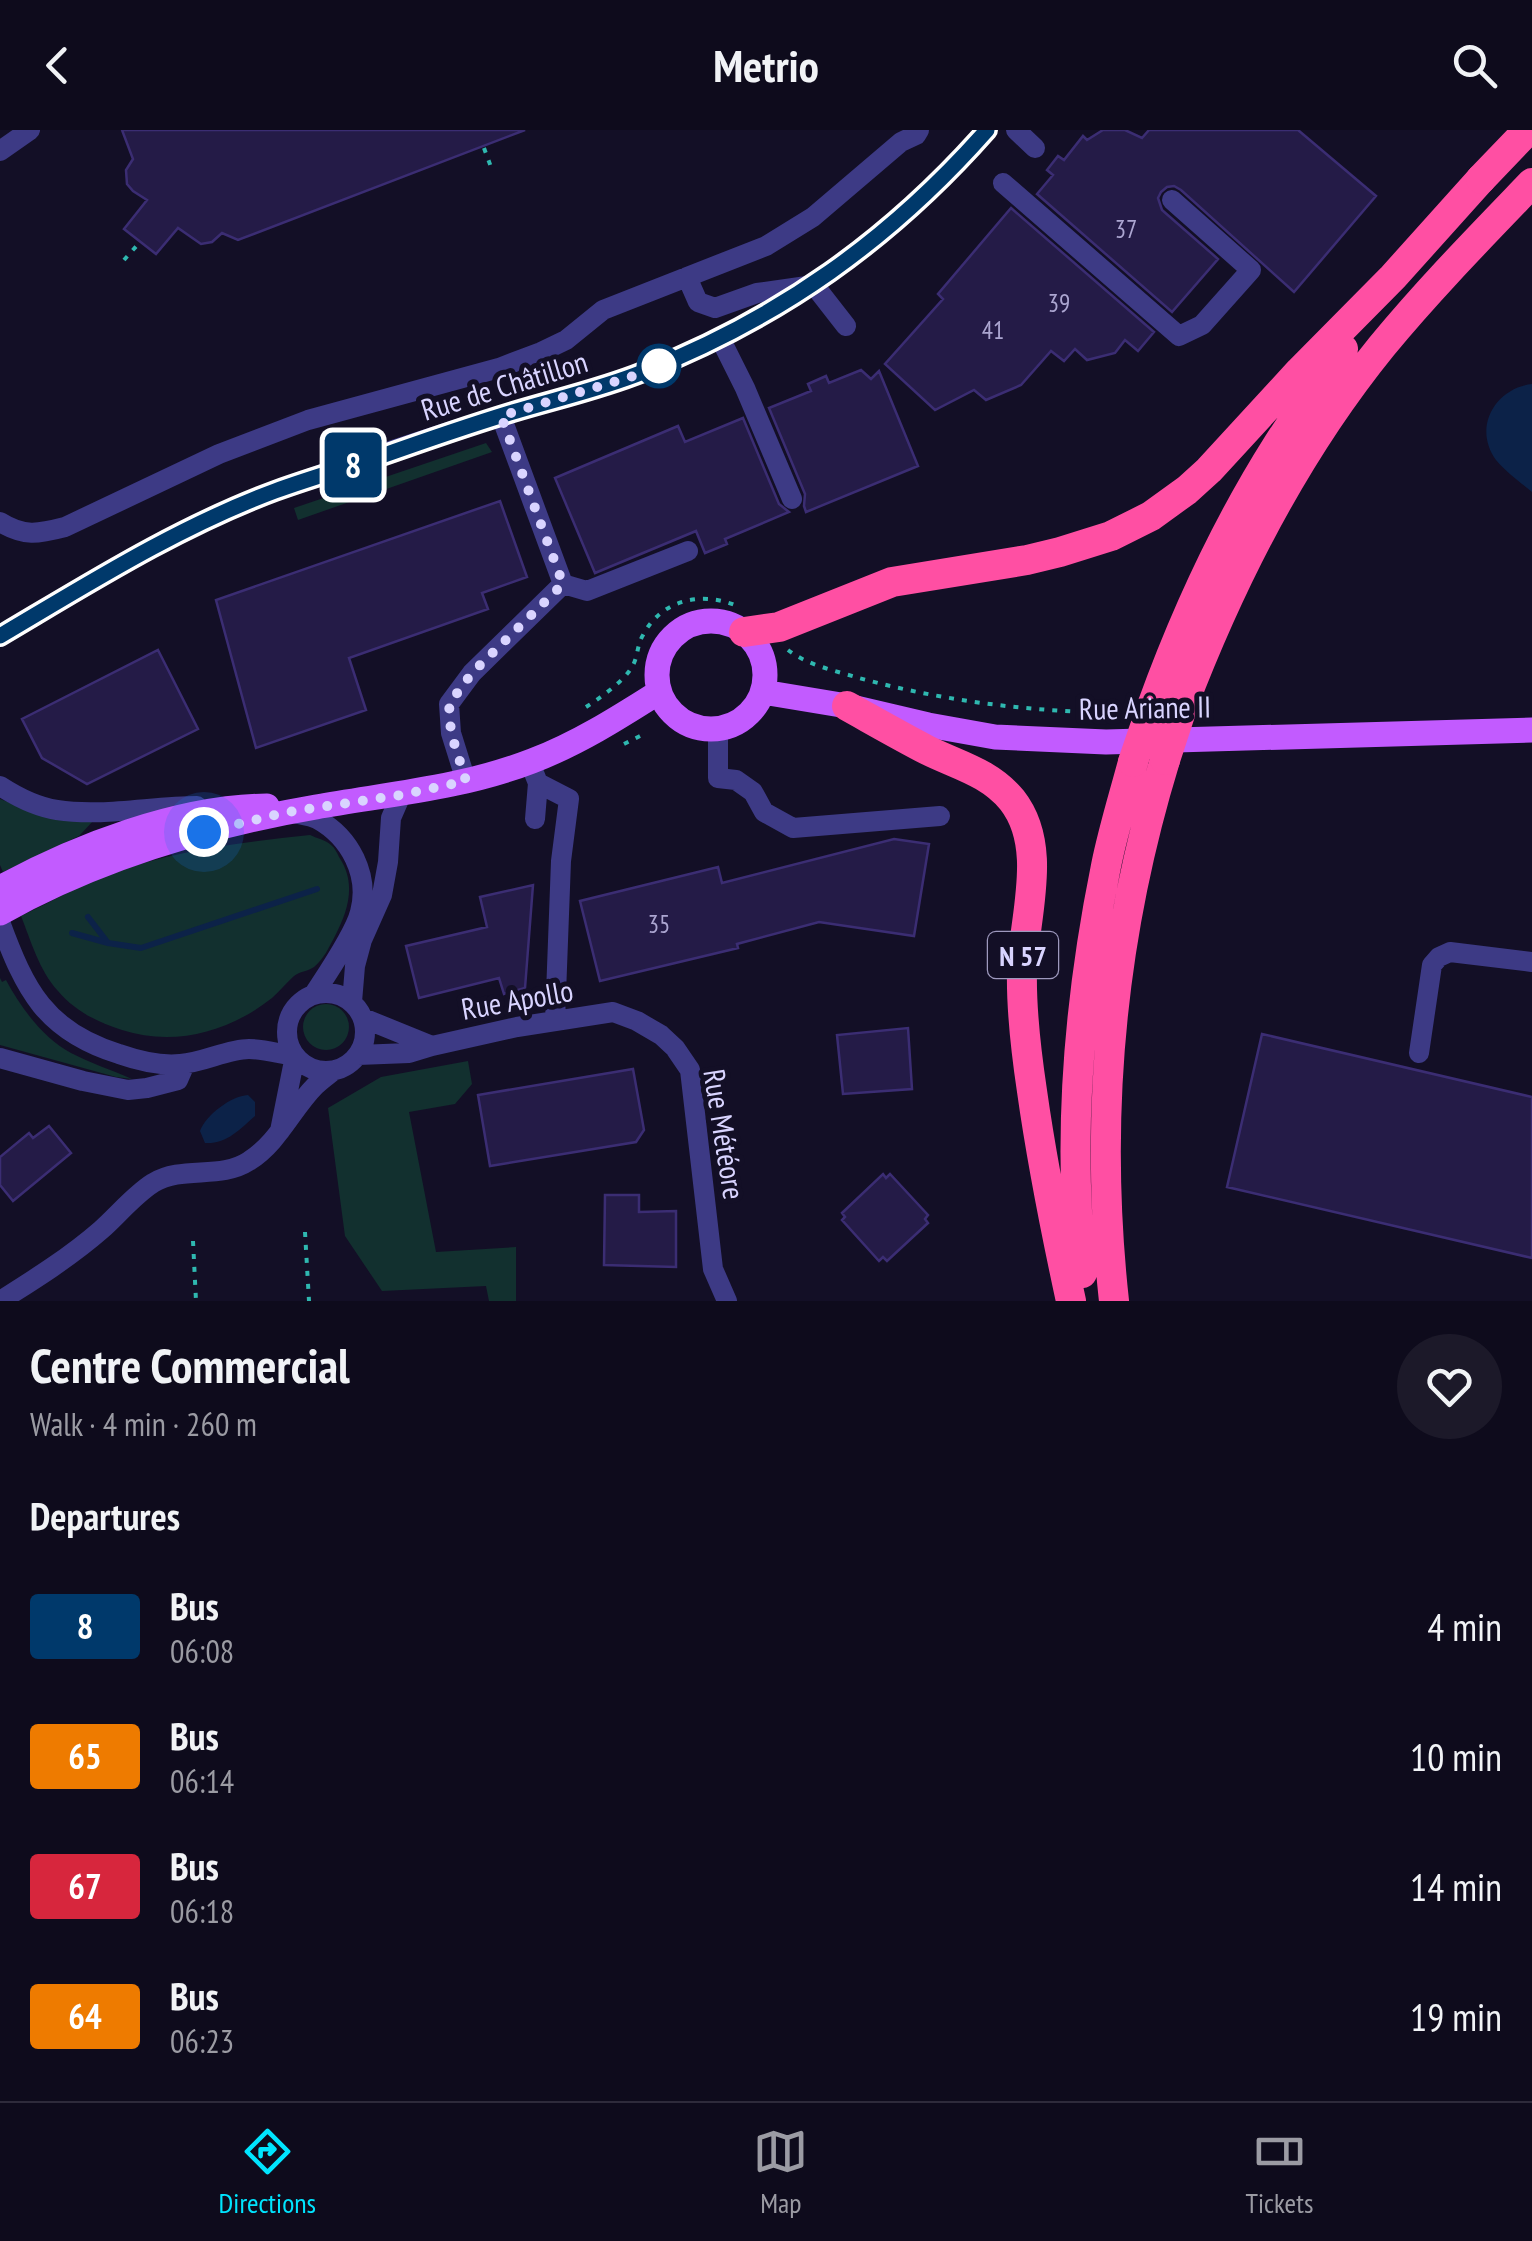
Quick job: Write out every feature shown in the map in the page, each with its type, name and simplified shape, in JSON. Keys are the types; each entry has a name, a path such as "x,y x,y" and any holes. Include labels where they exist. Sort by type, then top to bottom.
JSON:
{"highway":[{"path":"1514,130 1532,148"},
{"name":"N 57","path":"1085,1301 1076,1184 1082,1023 1092,939 1107,862 1152,706 1180,632 1276,446 1393,277 1528,130"},
{"path":"1114,1301 1106,1178 1110,1033 1137,863 1183,704 1231,589 1311,447 1411,312 1532,183"},
{"path":"746,620 779,627 892,582 1060,552 1110,536 1151,516 1209,470 1393,277"},
{"name":"N 57","path":"847,706 930,752 976,770 1005,792 1024,820 1030,838 1031,873 1023,954 1023,1028 1039,1140 1072,1301"}],"main road":[{"path":"746,620 764,665 763,692 741,721 718,730 688,725 666,706 658,692 656,678 663,649 671,637 696,622 746,620"},
{"path":"0,913 47,888 174,839 288,812 534,772 658,692"},
{"name":"Rue Ariane II","path":"763,692 995,737 1106,742 1532,730"},
{"path":"0,888 40,866 127,831 234,806 322,806"}],"street":[{"path":"0,151 30,130"},
{"name":"Rue de Châtillon","path":"0,636 199,523 274,491 640,374 756,320 872,243 962,160 987,130"},
{"path":"1016,130 1035,148"},
{"path":"0,522 17,533 41,533 64,527 266,436 356,406 499,368 541,352 566,340 603,310 766,246 813,217 910,136"},
{"path":"1003,182 1179,336 1202,326 1252,270 1172,200"},
{"path":"687,276 698,302 715,308 756,293 814,284 846,326"},
{"path":"720,338 792,499"},
{"path":"501,416 563,584"},
{"path":"563,584 587,591 688,551"},
{"path":"466,781 451,733 449,704 472,673 563,584"},
{"path":"718,730 718,778 736,780 753,792 764,812 793,828 940,816"},
{"path":"534,772 535,819"},
{"path":"534,772 568,799 561,861 555,1021"},
{"path":"0,786 22,799 56,810 234,806"},
{"path":"0,1301 68,1256 149,1185 166,1176 230,1170 250,1162 314,1086 358,1055 365,1030 357,1010 356,966 362,940 382,895 391,818 401,795"},
{"path":"288,812 316,818 338,835 360,868 364,887 360,915 314,994 298,1004 288,1020 287,1039 295,1056 312,1069 333,1071"},
{"path":"0,922 15,963 36,1000 54,1020 100,1048 157,1064 185,1064 246,1049 295,1056"},
{"path":"1419,1053 1432,964 1439,957 1450,952 1532,962"},
{"path":"314,994 334,994 357,1010 432,1046"},
{"name":"Rue Apollo","path":"358,1055 409,1053 517,1026 613,1012"},
{"name":"Rue Météore","path":"613,1012 661,1035 690,1070 713,1269 727,1301"},
{"path":"280,1131 295,1056"},
{"path":"0,1058 128,1090 178,1080 185,1064"}],"path":[{"path":"484,148 490,167"},
{"path":"124,260 140,242"},
{"path":"584,708 611,689 633,666 646,629 675,604 702,597 746,620"},
{"path":"305,1232 309,1301"},
{"path":"193,1241 196,1301"}],"green space":[{"path":"486,443 492,452 298,520 294,508"},
{"path":"0,799 49,818 94,820 79,836 3,872"},
{"path":"310,835 334,848 345,867 349,887 340,926 314,967 294,976 255,1010 219,1028 181,1036 142,1035 79,1010 46,974 21,916 89,882 136,865 210,848"},
{"path":"0,978 2,982 6,980 34,1021 61,1047 132,1079 0,1045"},
{"path":"326,1004 343,1010 349,1027 343,1044 326,1050 309,1044 303,1027 309,1010"},
{"path":"468,1061 472,1084 455,1104 409,1112 436,1252 516,1247 516,1301 489,1301 486,1286 382,1291 345,1236 328,1108 381,1077"}],"water":[{"path":"1532,384 1532,492 1496,460 1486,435 1487,423 1498,401 1519,387"},
{"path":"248,1095 255,1102 255,1116 226,1139 205,1143 200,1131 213,1113"}],"building":[{"path":"122,130 525,130 238,240 222,233 212,242 201,244 178,228 156,254 124,229 147,200 127,184 126,170 133,159"},
{"path":"1103,130 1125,130 1142,138 1149,130 1298,130 1376,196 1294,292 1181,190 1167,187 1158,198 1162,210 1218,259 1172,312 1037,194 1053,175 1047,170 1058,156 1064,160 1083,136 1087,140"},
{"path":"1011,208 1154,332 1138,351 1125,340 1115,353 1087,360 1075,349 1064,361 1051,351 1021,385 986,400 974,390 935,410 885,364 943,299 938,294"},
{"path":"861,370 871,379 879,371 918,466 806,512 805,494 769,408 811,391 808,384 826,376 829,383"},
{"path":"743,418 779,504 789,512 725,539 727,544 705,553 696,531 595,573 555,478 678,426 685,442"},
{"path":"500,501 527,577 482,593 488,609 349,658 366,710 256,748 216,600"},
{"path":"158,650 198,729 87,784 42,758 22,719"},
{"path":"894,839 929,844 914,936 819,922 737,944 738,948 600,981 580,901 718,867 722,883"},
{"path":"533,885 525,988 504,994 499,978 419,998 406,946 487,927 480,897"},
{"path":"908,1028 912,1089 843,1094 837,1035"},
{"path":"1262,1034 1532,1097 1532,1258 1227,1187"},
{"path":"633,1069 644,1130 636,1142 490,1166 478,1095"},
{"path":"49,1126 71,1153 13,1201 0,1185 0,1157 29,1133 33,1138"},
{"path":"883,1174 886,1178 890,1174 928,1215 928,1223 887,1261 883,1257 879,1261 842,1220 842,1213"},
{"path":"605,1195 639,1195 639,1212 676,1211 676,1267 604,1265"}],"waterway":[{"path":"72,933 141,948 317,889"},
{"path":"88,917 108,943"}],"bus line":[{"name":"8","path":"0,636 199,523 274,491 640,374 756,320 872,243 962,160 987,130"}],"route":[{"path":"204,832 288,812 466,781 451,733 449,704 472,673 563,584 501,416 663,364 659,366"}]}
